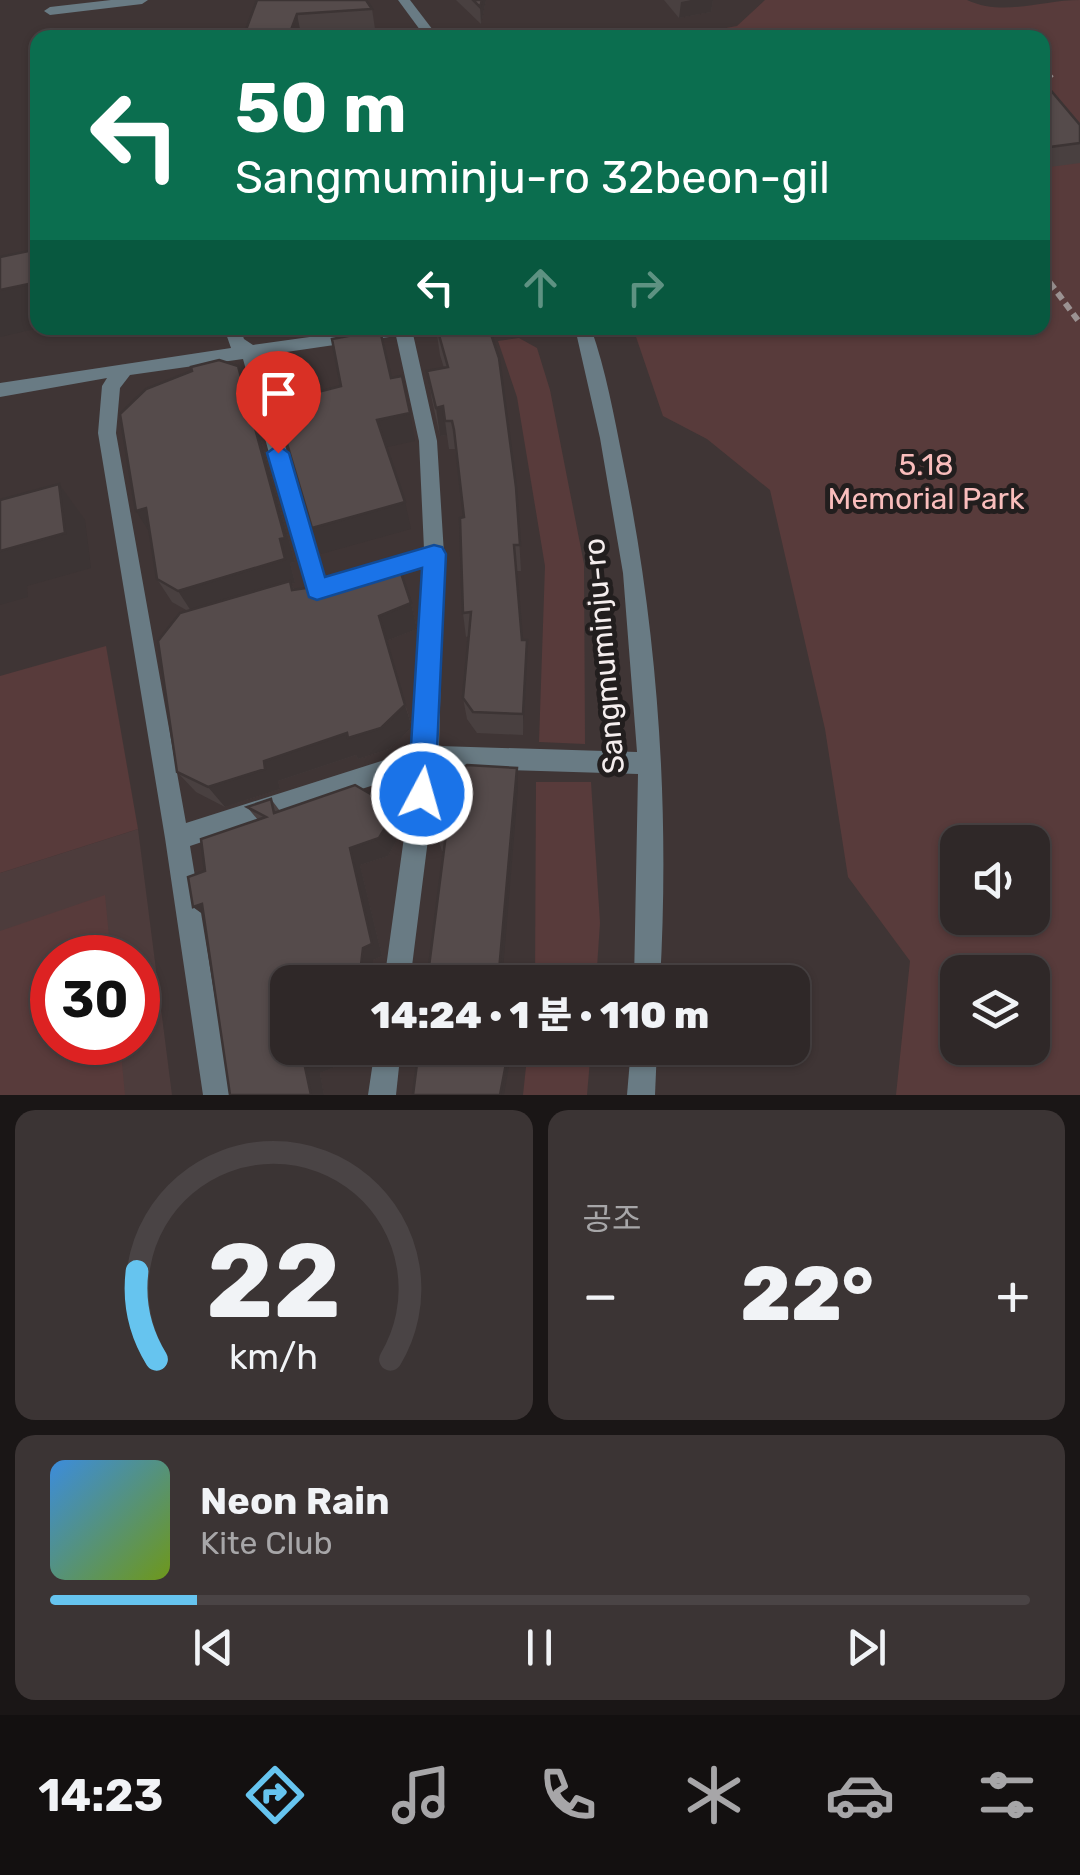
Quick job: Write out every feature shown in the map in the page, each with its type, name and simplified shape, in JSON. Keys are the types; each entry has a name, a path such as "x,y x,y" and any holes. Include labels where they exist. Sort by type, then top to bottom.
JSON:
{"street":[{"path":"50,11 142,0"},
{"path":"404,0 427,30"},
{"path":"234,335 236,342 249,350 325,587 434,554"},
{"path":"0,390 356,335"},
{"path":"399,965 426,756 434,554 428,441 407,335"},
{"name":"Sangmuminju-ro","path":"584,335 615,465 636,586 649,763 647,965"},
{"path":"126,369 111,386 107,433 154,638 178,838 217,1095"},
{"path":"178,838 426,756 649,763"},
{"path":"382,1095 386,1065"},
{"path":"641,1095 643,1065"}],"path":[{"path":"1050,76 1053,79"},
{"path":"1050,282 1080,323"}],"shaded area":[{"path":"138,829 152,935 30,935 30,1065 160,1065 160,1001 172,1095 0,1095 0,873"}],"green space":[{"name":"5.18 Memorial Park","path":"765,0 967,0 1009,7 1080,0 1080,1095 896,1095 910,961 848,877 825,729 770,490 707,439 663,416 635,335 1050,335 1050,30 715,30 737,26"},
{"path":"519,338 537,348 550,390 584,564 585,744 539,742 545,566 517,397 498,341"},
{"path":"106,646 138,829 0,873 0,676"},
{"path":"536,782 591,782 600,923 597,965 535,965"},
{"path":"105,895 109,935 30,935 30,1065 122,1065 125,1095 0,1095 0,931"},
{"path":"526,1065 590,1065 587,1095 523,1095"}],"building":[{"path":"257,0 366,0 372,9 297,14 291,30 246,30"},
{"path":"1050,89 1080,125 1080,143 1050,147"},
{"path":"30,251 30,284 0,290 0,257"},
{"path":"381,335 391,378 402,376 410,413 377,420 405,502 312,528 275,403 341,386 332,339"},
{"path":"439,335 491,335 499,358 516,487 520,545 514,545 522,640 527,640 523,714 473,712 463,698 471,612 463,613 460,518 464,517 452,421 445,421 443,406 436,408 427,371 448,367"},
{"path":"219,360 238,366 285,538 280,539 285,559 178,591 157,579 146,508 136,511 120,414 146,389 192,371 191,367"},
{"path":"59,484 65,533 0,551 0,500"},
{"path":"385,565 401,573 411,603 379,616 405,705 381,728 348,738 347,733 264,761 265,769 208,787 177,772 158,641 180,613 290,581 292,590 306,588"},
{"path":"467,765 517,768 500,965 429,965 446,834 436,833 443,781"},
{"path":"355,785 386,803 391,818 379,838 350,848 372,944 363,948 361,965 270,965 270,1065 310,1065 305,1067 311,1095 230,1095 202,904 193,907 188,877 205,871 201,839 266,817 247,807 271,799 274,813"},
{"path":"417,1065 506,1065 500,1095 413,1095"}],"route":[{"path":"278,453 317,590 434,554 422,794"}]}
